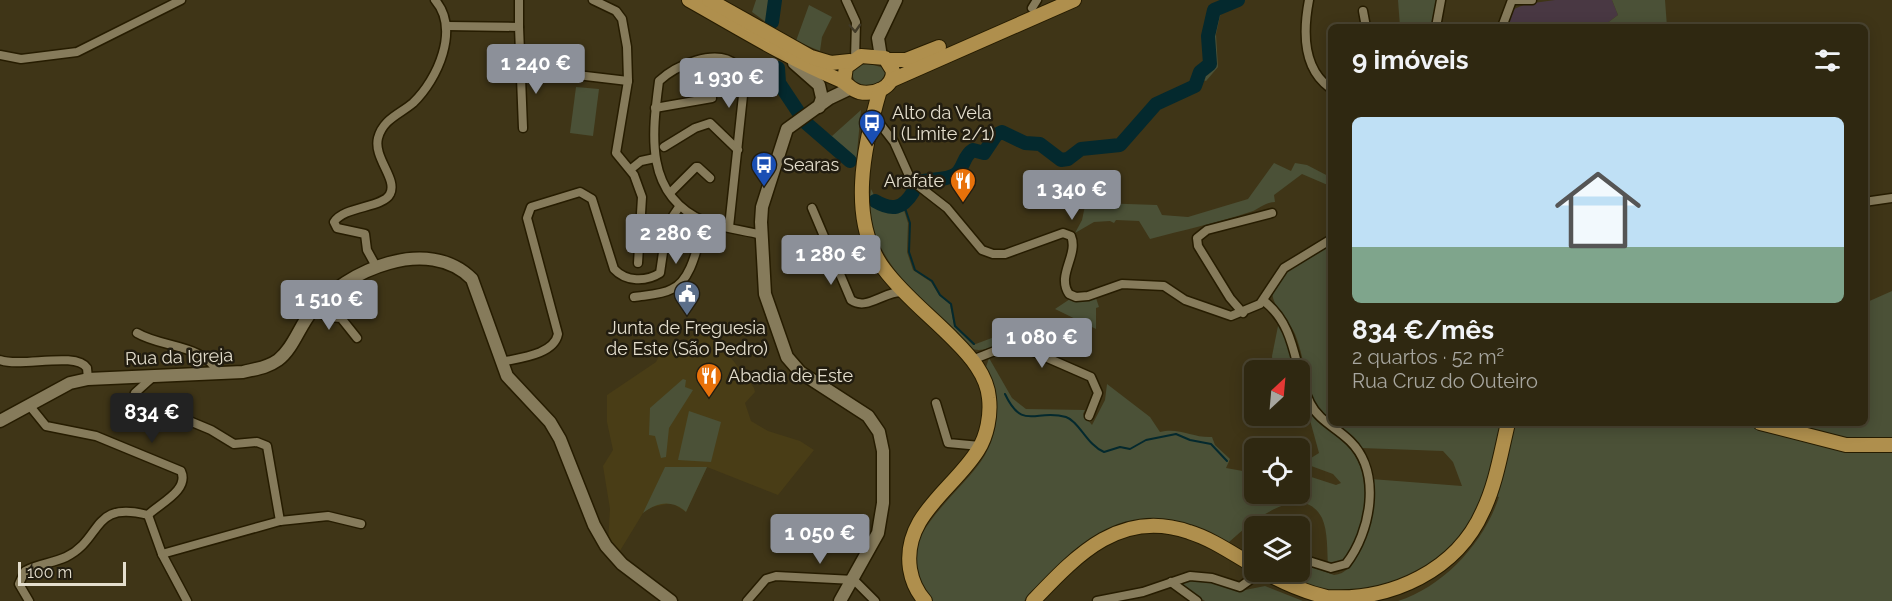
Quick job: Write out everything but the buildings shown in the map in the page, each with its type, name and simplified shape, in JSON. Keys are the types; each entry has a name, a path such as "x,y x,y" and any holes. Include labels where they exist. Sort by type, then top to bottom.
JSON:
{"main road":[{"path":"689,0 851,87 880,90"},
{"path":"709,0 811,57 831,63 855,59 917,56 1034,4 1051,0"},
{"path":"925,601 912,575 909,561 911,542 917,525 928,508 967,465 980,446 989,416 989,396 985,381 972,360 895,285 866,235 863,223 862,191 869,134 869,111 880,90 915,67 1074,0"},
{"path":"855,59 844,70 851,87 869,111"},
{"path":"884,59 893,70 892,80"},
{"path":"1283,582 1296,588 1346,599 1384,595 1424,579 1461,548 1478,522 1488,497 1507,426"},
{"path":"1772,426 1846,445 1892,445"},
{"path":"1033,601 1089,546 1112,534 1143,527 1187,531 1244,561"}],"street":[{"path":"0,55 21,59 77,52 181,0"},
{"path":"377,268 367,250 365,234 337,228 334,222 342,215 385,199 391,193 392,183 377,148 380,134 390,119 413,103 424,91 441,56 447,26 443,11 435,0"},
{"path":"519,0 523,128"},
{"path":"593,0 616,11 622,19 628,81 616,153 621,162 631,169 642,197 638,263"},
{"path":"846,0 856,22 855,59"},
{"path":"884,59 877,41 896,0"},
{"path":"1308,0 1305,24 1309,59 1315,73 1328,86"},
{"path":"1437,24 1441,0"},
{"path":"1503,24 1513,0 1532,0"},
{"path":"1363,12 1365,24"},
{"path":"447,26 519,27"},
{"path":"855,59 882,27"},
{"path":"771,46 817,81 822,93 819,107"},
{"path":"729,227 744,86 741,71 735,64 725,59 711,58 667,73 658,81 652,133 654,158 679,207 705,221 729,227 762,235"},
{"path":"521,65 560,73 628,81"},
{"path":"840,601 875,542 882,522 884,458 879,432 868,416 800,372 787,357 765,294 762,207 783,138 792,124 830,98 851,87"},
{"path":"655,108 712,98"},
{"path":"869,111 894,142 913,184 947,208 975,244 987,253 998,255 1016,252 1066,233 1073,243 1064,283 1072,296 1099,294 1122,284 1164,286 1185,300 1216,313 1231,316 1243,313 1264,301 1284,268 1328,241"},
{"path":"664,147 695,128 710,123 738,150"},
{"path":"631,169 641,161 654,158"},
{"path":"670,192 698,166 710,178"},
{"path":"501,362 550,348 557,340 558,334 527,218 531,207 580,192 586,194 592,199 614,269 632,279 653,277 660,273 667,225 679,207"},
{"path":"1868,201 1892,198"},
{"path":"812,208 851,300 858,304 868,303 895,285"},
{"path":"1243,313 1230,298 1203,255 1197,237 1207,230 1272,213"},
{"path":"634,297 670,291 681,282 688,272 705,221"},
{"name":"Rua da Igreja","path":"0,421 70,383 88,379 243,372 268,366 280,359 313,310 337,289 377,268 396,261 422,259 443,261 461,268 472,279 486,312 501,362 513,383 550,422 560,439 594,525 606,546 622,564 671,601"},
{"path":"1264,301 1278,314 1289,333 1310,403 1328,424"},
{"path":"313,310 328,317 340,318 357,338"},
{"path":"137,333 149,340 204,356 218,373"},
{"path":"972,360 1015,345 1091,377 1098,393 1089,416"},
{"path":"0,360 11,363 77,361 87,368 88,379"},
{"path":"155,375 135,393 132,401 137,405 151,407 167,418 187,420 211,430 234,444 257,442 267,446 280,521"},
{"path":"936,404 948,443 980,446"},
{"path":"29,405 46,426 96,436 181,471 183,482 178,490 148,515 124,511 108,515 66,557 25,572 19,584 29,601"},
{"path":"1310,561 1331,568 1346,564 1365,521 1370,487 1356,448 1330,426"},
{"path":"148,515 162,554 187,601"},
{"path":"162,554 280,521 328,516 361,525"},
{"path":"747,601 766,579 785,576 854,580 875,601"},
{"path":"1097,601 1143,592 1184,577 1201,576 1240,587 1247,582"},
{"path":"1171,582 1197,601"}],"shaded area":[{"path":"1555,0 1612,0 1618,15 1606,24 1506,24 1514,9 1526,4"},
{"path":"712,333 754,388 755,392 745,403 751,421 768,431 800,441 814,450 778,495 707,467 686,512 672,503 652,507 643,513 618,554 608,543 610,509 603,466 613,450 607,422 607,395 656,362 660,354 680,347 694,334"}],"green space":[{"path":"756,0 780,0 774,28 752,12"},
{"path":"1398,0 1438,0 1434,24 1400,24"},
{"path":"1612,0 1665,0 1667,24 1606,24 1618,15"},
{"path":"809,5 832,17 822,37 820,51 796,41"},
{"path":"1222,7 1216,34 1218,67 1206,81 1200,79 1203,73 1212,67 1210,36 1214,13"},
{"path":"867,63 884,68 887,74 877,84 864,85 855,82 851,72 859,65"},
{"path":"576,87 599,89 593,136 570,133"},
{"path":"861,110 856,163 807,122 809,120 832,136"},
{"path":"1274,163 1291,171 1295,163 1307,165 1328,176 1328,185 1302,174 1274,195 1275,202 1238,216 1150,239 1139,221 1094,222 1075,233 1082,220 1087,196 1098,203 1157,205 1162,215 1188,217 1248,199"},
{"path":"871,189 876,199 874,203 877,205 888,208 903,207 908,223 907,252 913,270 931,282 939,295 950,304 954,326 973,345 1027,325 1024,340 1010,341 983,350 970,348 917,296 887,258 876,236 871,214"},
{"path":"1328,247 1328,420 1315,403 1311,392 1310,360 1303,360 1295,334 1274,301 1273,290 1282,275"},
{"path":"1892,291 1892,601 1398,601 1432,585 1473,546 1484,530 1499,497 1484,492 1470,525 1443,558 1395,586 1338,593 1296,582 1310,582 1310,566 1334,575 1345,571 1353,562 1364,535 1371,479 1462,486 1453,462 1443,451 1361,448 1353,438 1335,426 1868,426 1868,302"},
{"path":"1096,298 1099,307 1096,308 1096,329 1055,309 1070,299"},
{"path":"1279,321 1293,360 1272,360"},
{"path":"989,358 1012,398 1026,409 1085,410 1083,414 1092,425 1105,400 1107,384 1150,417 1160,432 1173,431 1212,437 1215,445 1230,459 1226,468 1244,471 1244,504 1288,504 1262,516 1244,516 1244,530 1227,544 1213,536 1112,528 1077,548 1024,601 933,601 918,581 914,561 918,542 943,505 974,471 990,444 997,411 991,378 986,367"},
{"path":"683,379 686,380 685,387 693,390 669,428 666,457 661,458 655,436 649,435 650,408"},
{"path":"1310,400 1328,420 1328,426 1334,426 1345,440 1363,473 1366,492 1364,512 1357,535 1345,559 1328,565 1324,523 1313,507 1304,504 1310,504 1310,477 1336,485 1341,483 1333,474 1310,466 1310,459 1319,453 1310,420"},
{"path":"689,411 721,422 711,462 678,460"},
{"path":"665,467 707,467 686,512 675,505 664,503 643,513"},
{"path":"1192,580 1208,581 1240,591 1265,586 1303,601 1205,601 1179,585"}],"waterway":[{"path":"772,22 775,0"},
{"path":"917,183 947,178 956,174 973,150 984,153 996,135 1002,132 1025,143 1040,144 1061,160 1068,159 1081,149 1120,145 1156,104 1195,86 1200,72 1210,64 1208,36 1214,10 1238,0"},
{"path":"778,68 779,83 799,113"},
{"path":"806,123 850,161"},
{"path":"875,201 897,207 905,202 913,192"},
{"path":"904,205 910,223 909,252 915,270 932,281 940,295 951,304 955,326 974,344"},
{"path":"1005,394 1012,406 1024,416 1056,415 1071,419 1093,444 1104,452 1120,447 1130,449 1146,440 1176,434 1190,440 1211,444 1227,461"}],"place":[{"name":"Alto da Vela I (Limite 2/1)","path":"872,146"},
{"name":"Searas","path":"764,188"},
{"name":"Arafate","path":"963,204"},
{"name":"Junta de Freguesia de Este (São Pedro)","path":"687,317"},
{"name":"Abadia de Este","path":"709,399"}]}
